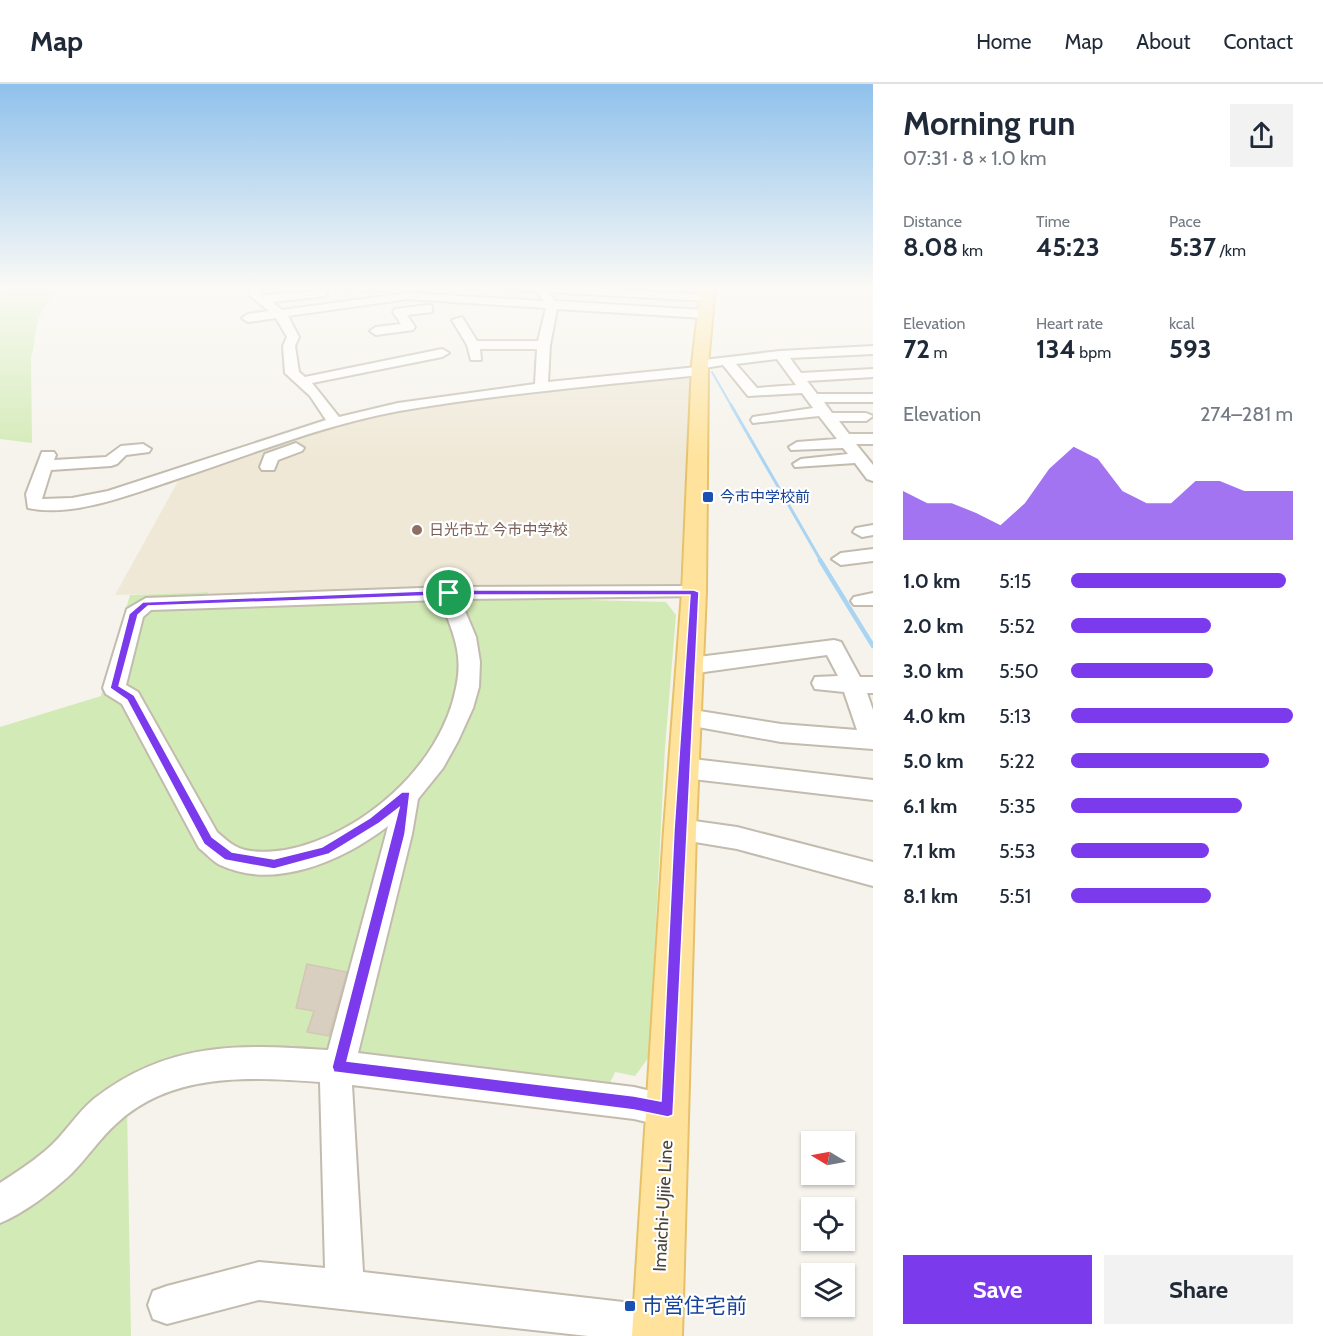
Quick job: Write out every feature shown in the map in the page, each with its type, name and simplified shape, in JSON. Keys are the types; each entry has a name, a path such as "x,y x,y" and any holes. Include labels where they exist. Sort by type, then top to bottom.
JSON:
{"main road":[{"name":"Imaichi-Ujiie Line","path":"657,1330 680,830 694,592 702,344"}],"street":[{"path":"290,344 292,373 304,381 335,422"},
{"path":"304,381 358,344"},
{"path":"415,344 442,353"},
{"path":"471,344 475,351 544,345 541,382 544,387"},
{"path":"143,449 121,451 111,462 46,461 34,494 34,504 72,503 111,495 335,422 398,406 700,368 726,361 780,355 873,350"},
{"path":"780,355 873,476"},
{"path":"726,361 753,393 805,388 873,373"},
{"path":"805,388 873,398"},
{"path":"758,420 825,414 866,417"},
{"path":"268,467 268,459 293,449 335,422"},
{"path":"797,447 873,439"},
{"path":"801,464 860,458"},
{"path":"842,559 873,555"},
{"path":"449,593 451,604 464,631 468,673 467,692 445,746 406,796 374,821 325,851 293,861 259,864 230,857 208,840 130,698 114,688 136,610 146,604 449,593 694,592"},
{"path":"687,717 781,732 872,740 863,685 834,647 690,666"},
{"path":"823,683 863,685"},
{"path":"684,768 873,790"},
{"path":"345,1288 336,1130 336,1079 399,834 406,796"},
{"path":"680,830 737,838 873,874"},
{"path":"0,1205 58,1163 105,1112 129,1094 172,1072 219,1064 283,1063 339,1067 634,1103 668,1110"},
{"path":"167,1305 259,1281 345,1288 657,1330"}],"shaded area":[{"name":"日光市立 今市中学校","path":"691,376 680,584 432,586 207,598 208,592 115,595 181,476 306,433 383,413 538,390"}],"green space":[{"path":"0,344 34,344 31,358 32,443 0,439"},
{"path":"208,592 207,598 470,597 666,602 676,615 665,747 649,1057 635,1076 615,1072 609,1085 208,1077 127,1107 131,1336 0,1336 0,727 101,696 130,595"}],"building":[{"path":"307,964 347,972 329,1036 307,1032 314,1011 296,1008"}],"waterway":[{"path":"712,372 732,407"},
{"path":"731,405 821,561"},
{"path":"820,560 873,646"}],"place":[{"name":"今市中学校前","path":"708,497"},
{"name":"日光市立 今市中学校","path":"417,530"},
{"name":"市営住宅前","path":"630,1306"}],"route":[{"path":"694,592 680,830 668,1110 634,1103 339,1067 399,834 406,796 374,821 325,851 274,864 259,864 230,857 208,840 130,698 114,688 134,614 140,606 146,604 449,593 694,592"}]}
